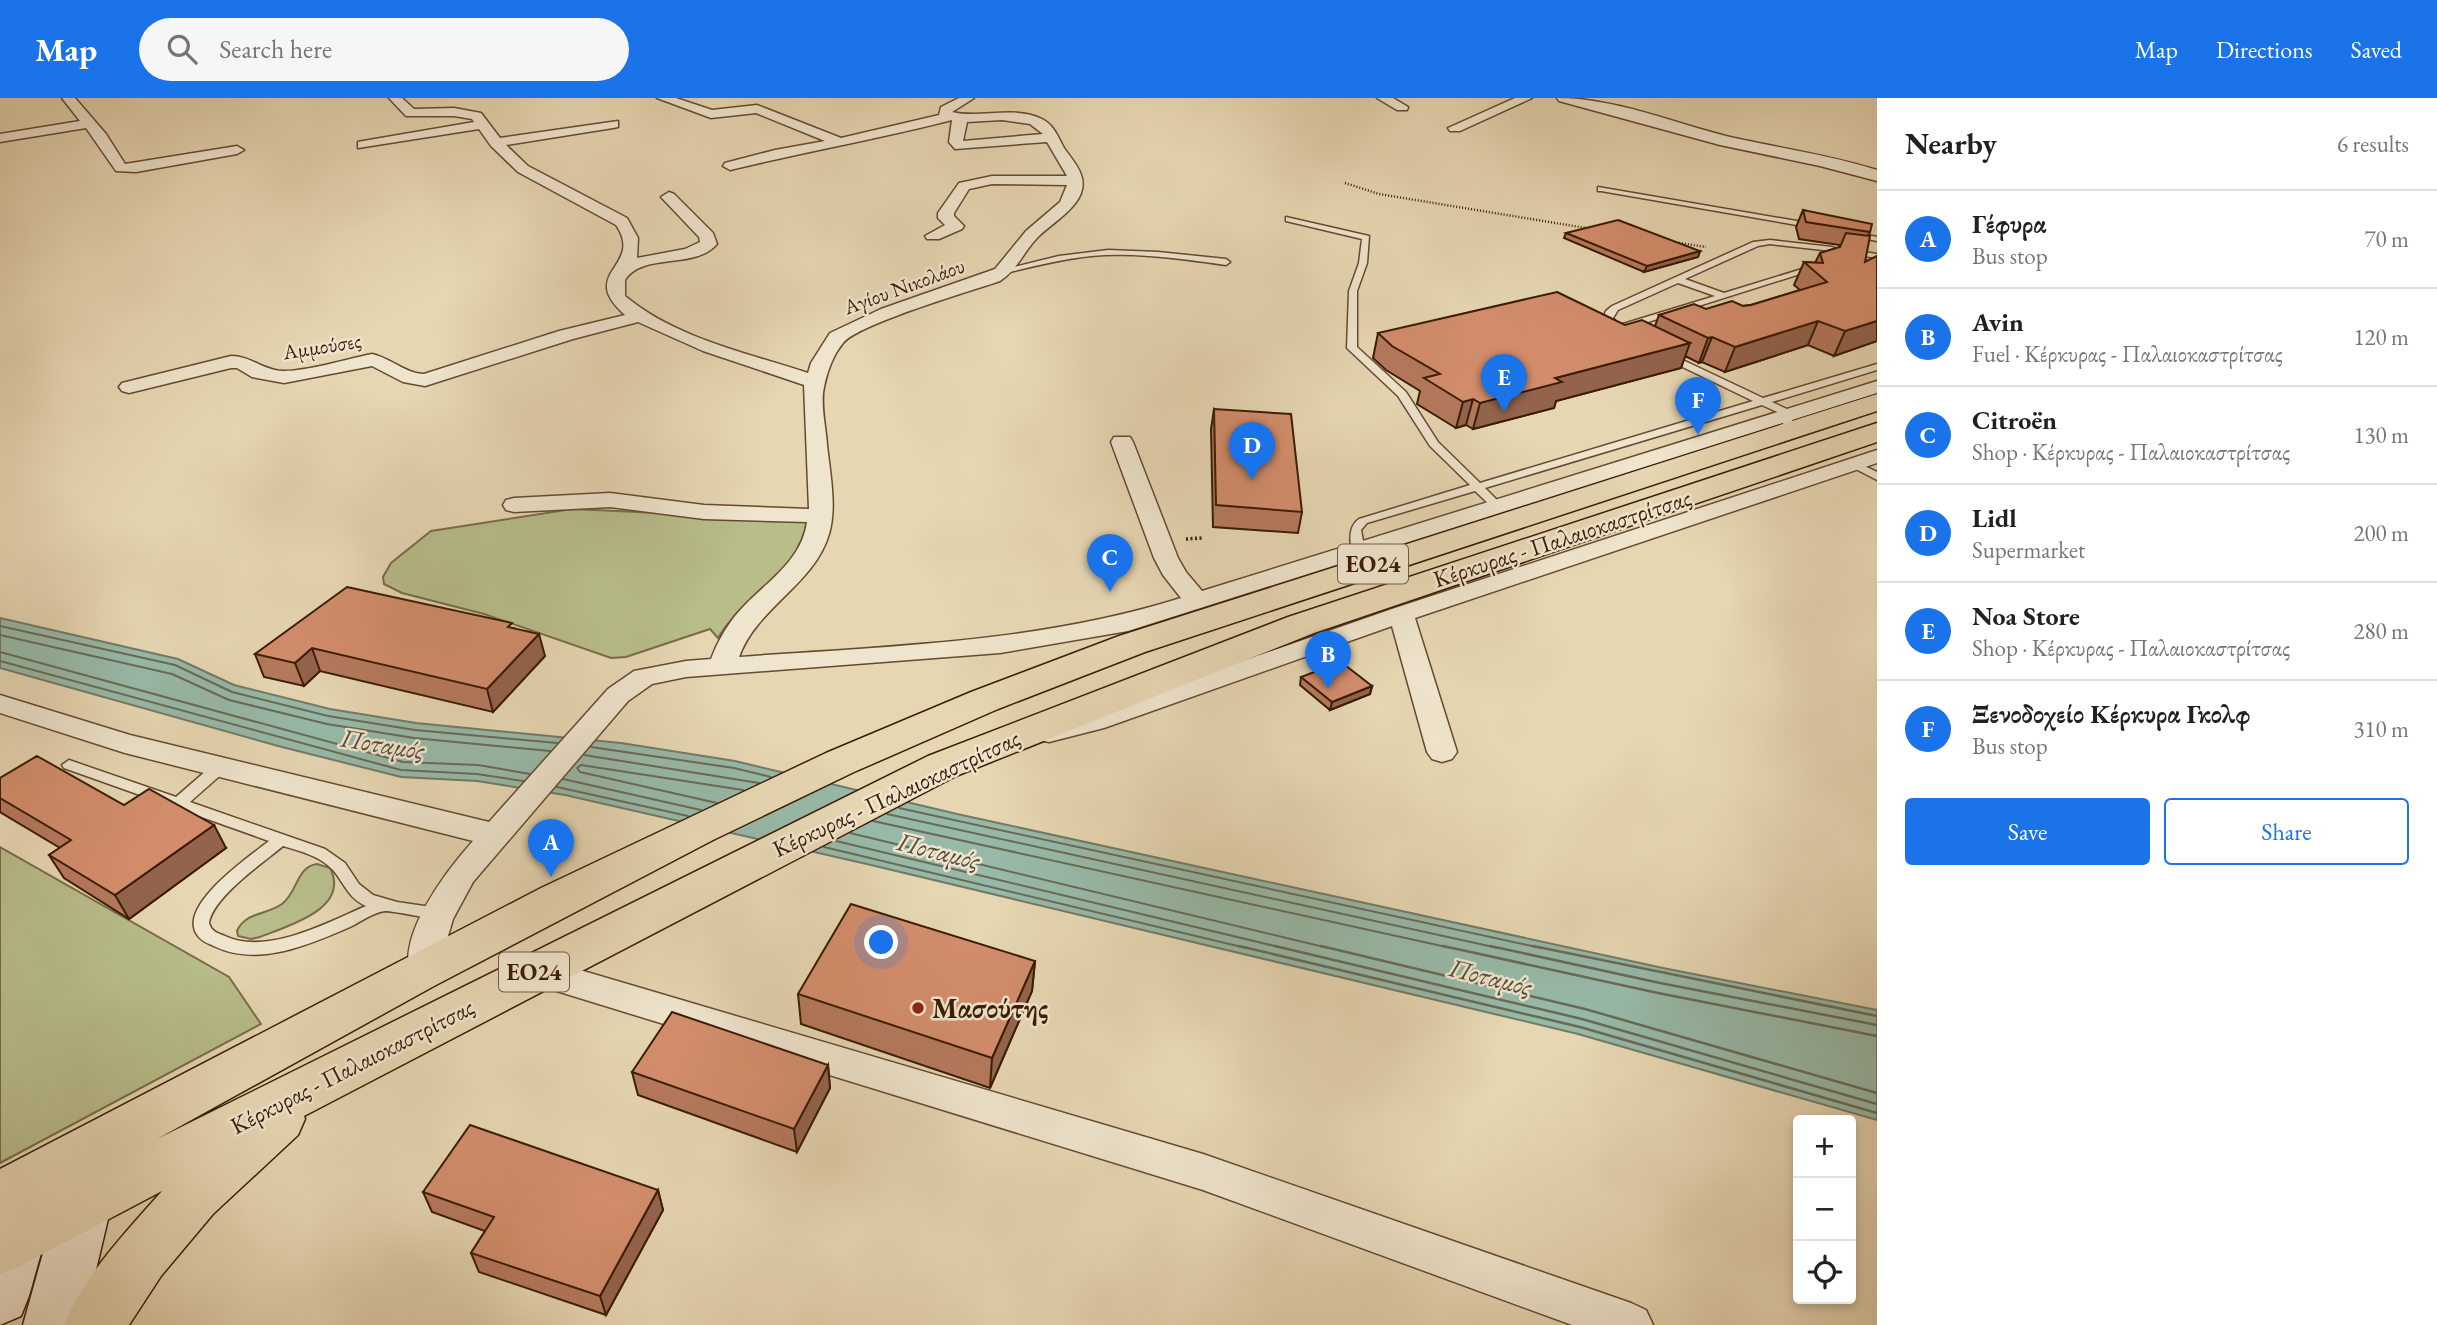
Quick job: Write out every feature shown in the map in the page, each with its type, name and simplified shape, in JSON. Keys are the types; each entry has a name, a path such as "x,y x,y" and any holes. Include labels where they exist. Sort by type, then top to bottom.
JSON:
{"main road":[{"name":"Κέρκυρας - Παλαιοκαστρίτσας","path":"13,1215 84,1205 536,971 942,766 1216,657 1877,402"},
{"name":"Κέρκυρας - Παλαιοκαστρίτσας","path":"13,1215 101,1144 675,839 876,745 1038,678 1205,610 1361,559 1785,437 1864,456"},
{"path":"1205,610 1216,657"},
{"path":"94,1325 141,1256 193,1196 318,1084"},
{"path":"53,1325 101,1144"},
{"path":"0,1296 13,1215"}],"street":[{"path":"68,98 121,168 136,168 237,150"},
{"path":"395,98 411,113 464,113 476,116 495,143 523,169 598,206 625,223 631,241 628,266"},
{"path":"663,98 711,114 757,109 839,142"},
{"path":"957,117 945,112 968,98"},
{"path":"1383,98 1402,107"},
{"path":"1455,128 1526,98"},
{"path":"1565,98 1731,142 1819,159 1877,176"},
{"path":"957,117 956,142 960,146 1052,137"},
{"path":"730,166 775,154 957,117 1031,120 1042,125 1052,137 1076,181 1069,201 1061,212 1031,235 1006,270"},
{"path":"0,138 89,123"},
{"path":"495,143 613,124"},
{"path":"363,145 483,125"},
{"path":"933,236 956,226 946,218 946,213 964,186 992,180 1076,181"},
{"path":"669,197 707,236 709,244 693,252 628,266 618,276 614,288 617,298 641,316 669,331 815,382"},
{"name":"Αγίου Νικολάου","path":"722,666 731,640 747,616 810,554 818,538 821,516 815,382 826,352 842,332 887,313 994,277 1006,270"},
{"name":"Αμμούσες","path":"129,387 237,362 259,373 284,377 372,360 382,362 407,378 425,380 566,335 641,316"},
{"path":"1361,559 1498,507 1785,437 1877,387"},
{"path":"1122,442 1166,558 1175,575 1205,610"},
{"path":"995,745 1094,722 1864,456"},
{"path":"514,505 610,500 704,512 821,516"},
{"path":"425,970 427,943 438,914 462,874 618,695 644,677 663,671 1000,645 1205,610"},
{"path":"1401,614 1442,752"},
{"path":"0,704 125,744 495,835"},
{"path":"536,971 1203,1172 1631,1325"}],"lane":[{"path":"1601,189 1822,227"},
{"path":"1289,219 1366,238 1363,263 1353,291 1352,348 1402,394 1434,443 1498,507"},
{"path":"1845,232 1877,239"},
{"path":"1626,336 1616,329 1608,318 1615,308 1766,243 1877,256"},
{"path":"1616,329 1829,263 1832,249"},
{"path":"1006,270 1065,258 1105,254 1162,254 1226,262"},
{"path":"1679,280 1723,296"},
{"path":"1655,350 1761,401 1785,437"},
{"path":"1361,559 1356,527 1360,522 1877,367"},
{"path":"69,765 323,855 339,866 359,895 386,904 438,914"},
{"path":"180,803 219,768"},
{"path":"281,839 218,895 204,912 200,923 202,932 227,945 246,950 265,949 288,943 386,904"}],"path":[{"path":"1345,183 1379,194 1596,229"},
{"path":"1662,240 1738,253"}],"green space":[{"path":"572,509 813,520 805,543 795,558 738,613 718,638 710,629 626,657 611,658 484,614 402,593 384,584 383,577 391,563 431,531"},
{"path":"0,847 229,977 261,1024 0,1163"},
{"path":"317,864 330,868 334,882 332,895 324,905 300,921 260,937 251,939 238,936 237,931 245,920 282,904 305,870"}],"water":[{"name":"Ποταμός","path":"0,618 178,659 234,685 330,709 416,723 621,743 735,761 957,814 1663,968 1877,1010 1877,1120 1578,1034 871,865 565,795 477,781 401,777 278,746 0,668"}],"building":[{"path":"1803,210 1872,224 1870,232 1806,222"},
{"path":"1618,220 1700,251 1647,266 1566,233"},
{"path":"1846,233 1870,236 1865,262 1877,256 1877,321 1845,331 1818,321 1735,347 1712,337 1708,338 1659,315 1694,304 1706,309 1732,301 1743,306 1751,305 1827,282 1804,262 1823,263 1820,253 1840,247"},
{"path":"1557,292 1625,325 1642,320 1690,343 1555,378 1562,382 1480,403 1473,399 1463,402 1424,378 1440,374 1392,346 1378,333"},
{"path":"1214,409 1291,414 1302,512 1216,505"},
{"path":"347,587 512,623 508,627 539,634 487,689 312,648 295,663 255,654"},
{"path":"1341,662 1372,686 1332,702 1301,677"},
{"path":"37,756 124,805 149,789 214,825 115,895 49,855 71,840 0,798 0,778"},
{"name":"Μασούτης","path":"851,904 1035,961 992,1058 798,994"},
{"path":"672,1012 828,1065 794,1129 632,1072"},
{"path":"470,1125 658,1190 600,1296 471,1253 494,1217 423,1192"}],"place":[{"name":"Noa Store","path":"1504,412"},
{"name":"Ξενοδοχείο Κέρκυρα Γκολφ","path":"1698,435"},
{"name":"Lidl","path":"1252,480"},
{"name":"Citroën","path":"1110,592"},
{"name":"Avin","path":"1328,689"},
{"name":"Γέφυρα","path":"551,877"},
{"name":"Μασούτης","path":"918,1008"}]}
